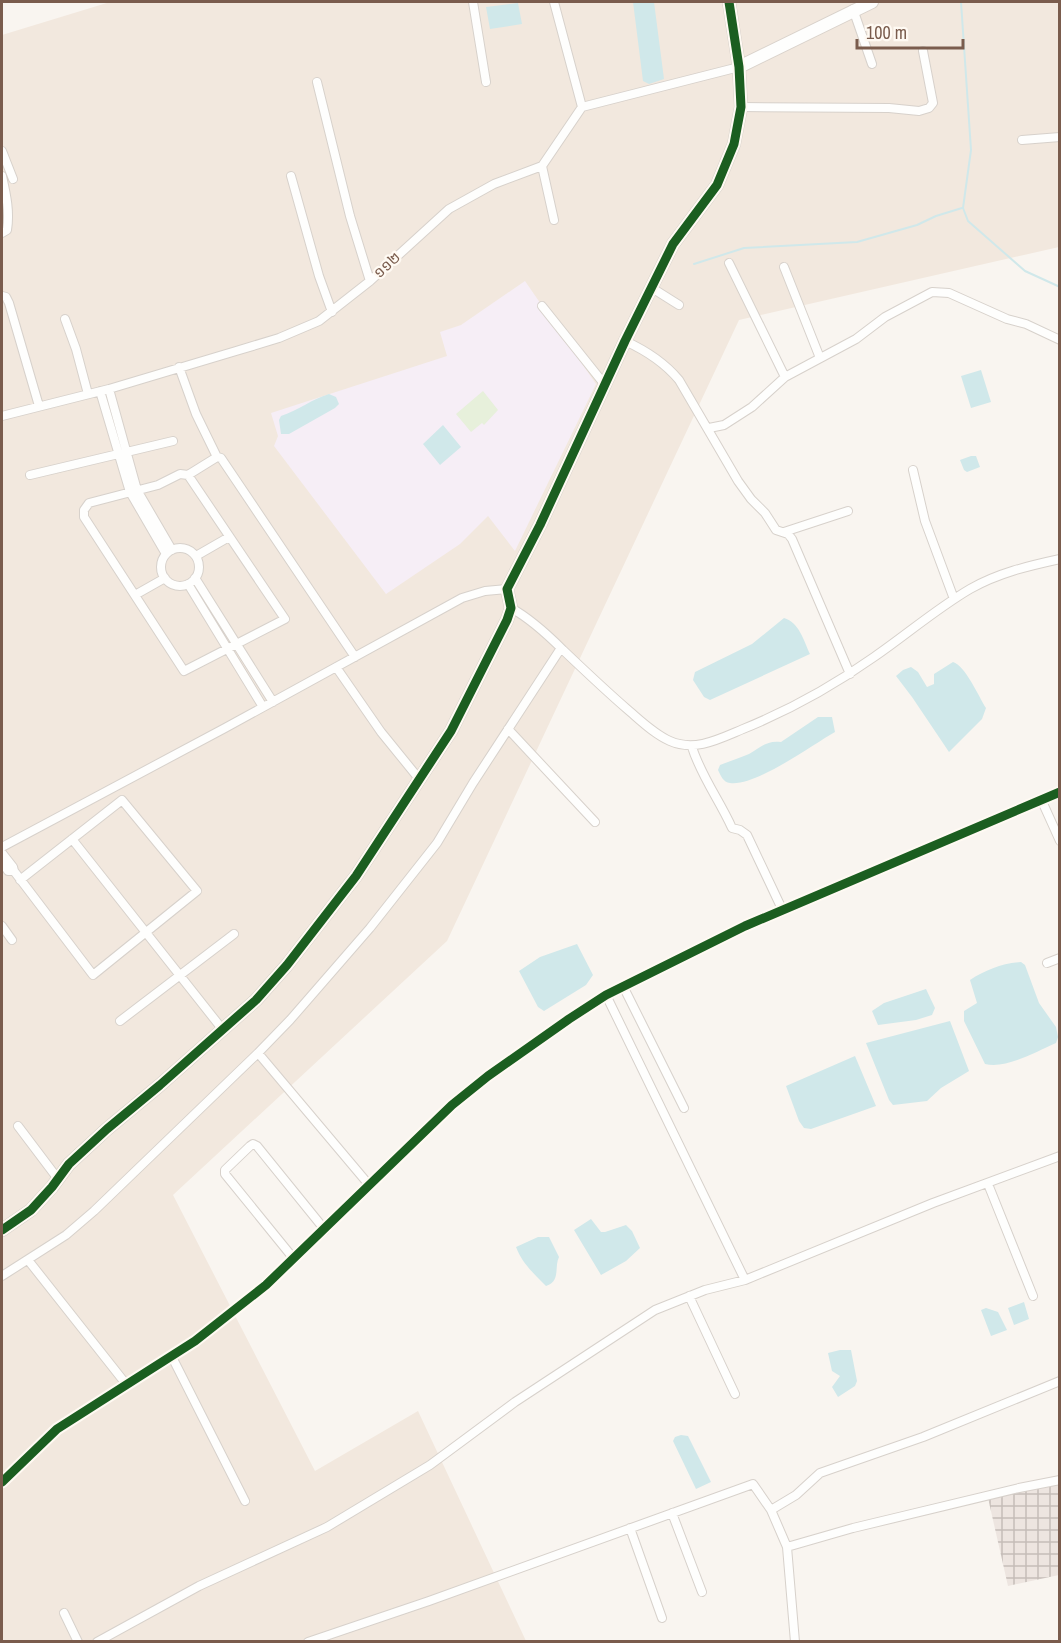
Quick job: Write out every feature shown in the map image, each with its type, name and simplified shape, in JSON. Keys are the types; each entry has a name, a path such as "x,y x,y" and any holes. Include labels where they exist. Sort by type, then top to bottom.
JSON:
{"street":[{"path":"473,2 486,81"},
{"path":"554,2 582,107"},
{"path":"2,1230 31,1210 69,1164 256,1000 318,926 356,876 451,731 504,628 511,608 507,589 540,525 626,341 674,244 717,185 734,144 741,107 739,67 729,2"},
{"path":"554,220 542,166 582,107 739,67 853,9 872,2"},
{"path":"853,9 872,63"},
{"path":"741,107 889,108 919,111 929,108 933,103 923,51"},
{"path":"317,82 350,216 370,281"},
{"path":"1022,140 1059,137"},
{"path":"2,151 13,179"},
{"name":"១១២","path":"2,416 179,368 279,338 319,321 370,281 449,208 494,184 542,166"},
{"path":"2,176 9,218 7,230 2,233"},
{"path":"291,176 316,266 332,312"},
{"path":"729,263 785,377"},
{"path":"784,267 820,358"},
{"path":"652,288 679,305"},
{"path":"709,429 724,424 752,407 785,377 856,339 885,317 932,292 949,293 1059,340"},
{"path":"2,296 6,297 9,303 39,406"},
{"path":"542,306 605,385"},
{"path":"65,319 88,394"},
{"path":"626,341 648,351 667,365 679,380 751,500 765,513 776,530 784,532 792,539 850,674"},
{"path":"179,368 196,414 218,457 355,657"},
{"path":"104,390 134,491 169,552"},
{"path":"30,475 173,441"},
{"path":"188,475 285,619 184,671 84,517 84,510 89,503 158,485 180,474 188,475 218,457"},
{"path":"913,470 926,521 954,599"},
{"path":"784,532 848,511"},
{"path":"196,556 229,537"},
{"path":"182,548 196,556 199,566 191,581 175,585 165,578 161,566 169,552 182,548"},
{"path":"511,608 535,623 655,732 675,743 692,747 714,741 778,714 850,674 954,599 1002,573 1059,559"},
{"path":"135,595 165,578"},
{"path":"191,581 237,645 273,702"},
{"path":"191,581 228,650 263,707"},
{"path":"2,848 462,598 485,591 507,589"},
{"path":"2,1276 66,1235 94,1211 290,1020 370,928 437,843 561,648"},
{"path":"336,667 381,732 420,780"},
{"path":"508,729 595,822"},
{"path":"692,747 704,778 715,793 732,828 747,835 782,909"},
{"path":"2,1482 57,1429 195,1341 266,1285 452,1105 497,1070 606,995 782,909 1059,792"},
{"path":"1041,799 1059,842"},
{"path":"2,853 13,867 14,872 20,880 93,975 197,891 122,800 20,880"},
{"path":"72,839 223,1030"},
{"path":"2,862 8,871 14,872"},
{"path":"2,926 12,940"},
{"path":"120,1021 234,934"},
{"path":"1047,963 1059,958"},
{"path":"623,986 684,1108"},
{"path":"606,995 745,1280"},
{"path":"258,1053 370,1186"},
{"path":"18,1126 58,1179"},
{"path":"294,1259 225,1174 225,1170 250,1146 253,1144 257,1146 325,1230"},
{"path":"97,1641 200,1586 327,1527 430,1465 515,1402 655,1310 689,1296 745,1280 933,1203 1059,1156"},
{"path":"988,1184 1033,1296"},
{"path":"28,1260 126,1384"},
{"path":"689,1296 735,1394"},
{"path":"171,1355 245,1501"},
{"path":"771,1510 796,1495 820,1473 923,1437 1059,1381"},
{"path":"787,1547 864,1526 1059,1480"},
{"path":"308,1641 429,1601 753,1484 771,1510 787,1547 795,1641"},
{"path":"672,1512 702,1592"},
{"path":"630,1528 662,1618"},
{"path":"64,1613 78,1641"},
{"path":"336,1632 340,1641"}],"shaded area":[{"path":"110,2 1059,2 1059,247 739,320 447,941 173,1195 315,1471 418,1411 526,1641 2,1642 2,35"},
{"path":"525,281 596,384 515,551 488,516 460,544 386,594 274,446 278,436 271,413 447,356 440,332 461,325"},
{"path":"1059,1484 1059,1575 1008,1586 988,1498"}],"green space":[{"path":"483,391 498,410 484,425 482,423 471,432 456,414"}],"water":[{"path":"633,2 654,2 664,79 649,84 643,81"},
{"path":"518,3 522,24 490,29 486,7"},
{"path":"981,370 991,402 971,408 961,376"},
{"path":"329,394 336,397 339,404 335,408 289,434 281,434 279,420 281,416"},
{"path":"443,425 461,447 440,465 423,444"},
{"path":"976,456 980,467 967,472 960,460"},
{"path":"784,618 794,623 810,654 710,700 704,697 693,680 695,672 752,644"},
{"path":"953,662 958,664 967,675 986,708 982,719 949,752 896,676 911,667 918,672 927,687 934,684 934,674"},
{"path":"818,717 832,717 835,732 754,779 730,783 721,776 718,770 720,765 749,754 768,743 781,742"},
{"path":"577,944 593,975 586,985 544,1011 538,1007 519,971 540,957"},
{"path":"1021,962 1025,965 1039,1003 1056,1027 1058,1037 1056,1043 1012,1062 985,1064 964,1021 964,1011 977,1003 970,980 994,968"},
{"path":"926,989 935,1008 932,1015 916,1020 878,1025 872,1011 884,1003"},
{"path":"950,1021 969,1071 941,1088 927,1101 893,1105 866,1043"},
{"path":"855,1056 876,1106 811,1129 804,1128 799,1121 786,1086"},
{"path":"591,1219 601,1232 626,1225 632,1231 640,1248 626,1261 601,1275 574,1230"},
{"path":"538,1237 549,1237 559,1257 554,1281 546,1286 525,1263 516,1247"},
{"path":"1024,1302 1029,1319 1014,1325 1008,1308"},
{"path":"986,1308 998,1312 1007,1330 991,1336 981,1310"},
{"path":"851,1350 857,1381 855,1386 838,1397 832,1387 840,1376 832,1371 828,1353"},
{"path":"688,1436 711,1482 696,1489 673,1441 675,1437"}],"waterway":[{"path":"961,2 971,150 963,208 968,221 1025,271 1060,287"},
{"path":"694,264 744,248 857,242 917,225 962,208"}],"cycle path":[{"path":"2,1230 31,1210 69,1164 256,1000 287,965 356,876 451,731 507,620 511,608 507,589 540,525 625,341 673,244 717,185 734,144 741,107 739,67 729,2"},
{"path":"2,1482 57,1429 195,1341 266,1285 452,1105 488,1076 569,1019 606,995 745,926 1060,792"}]}
